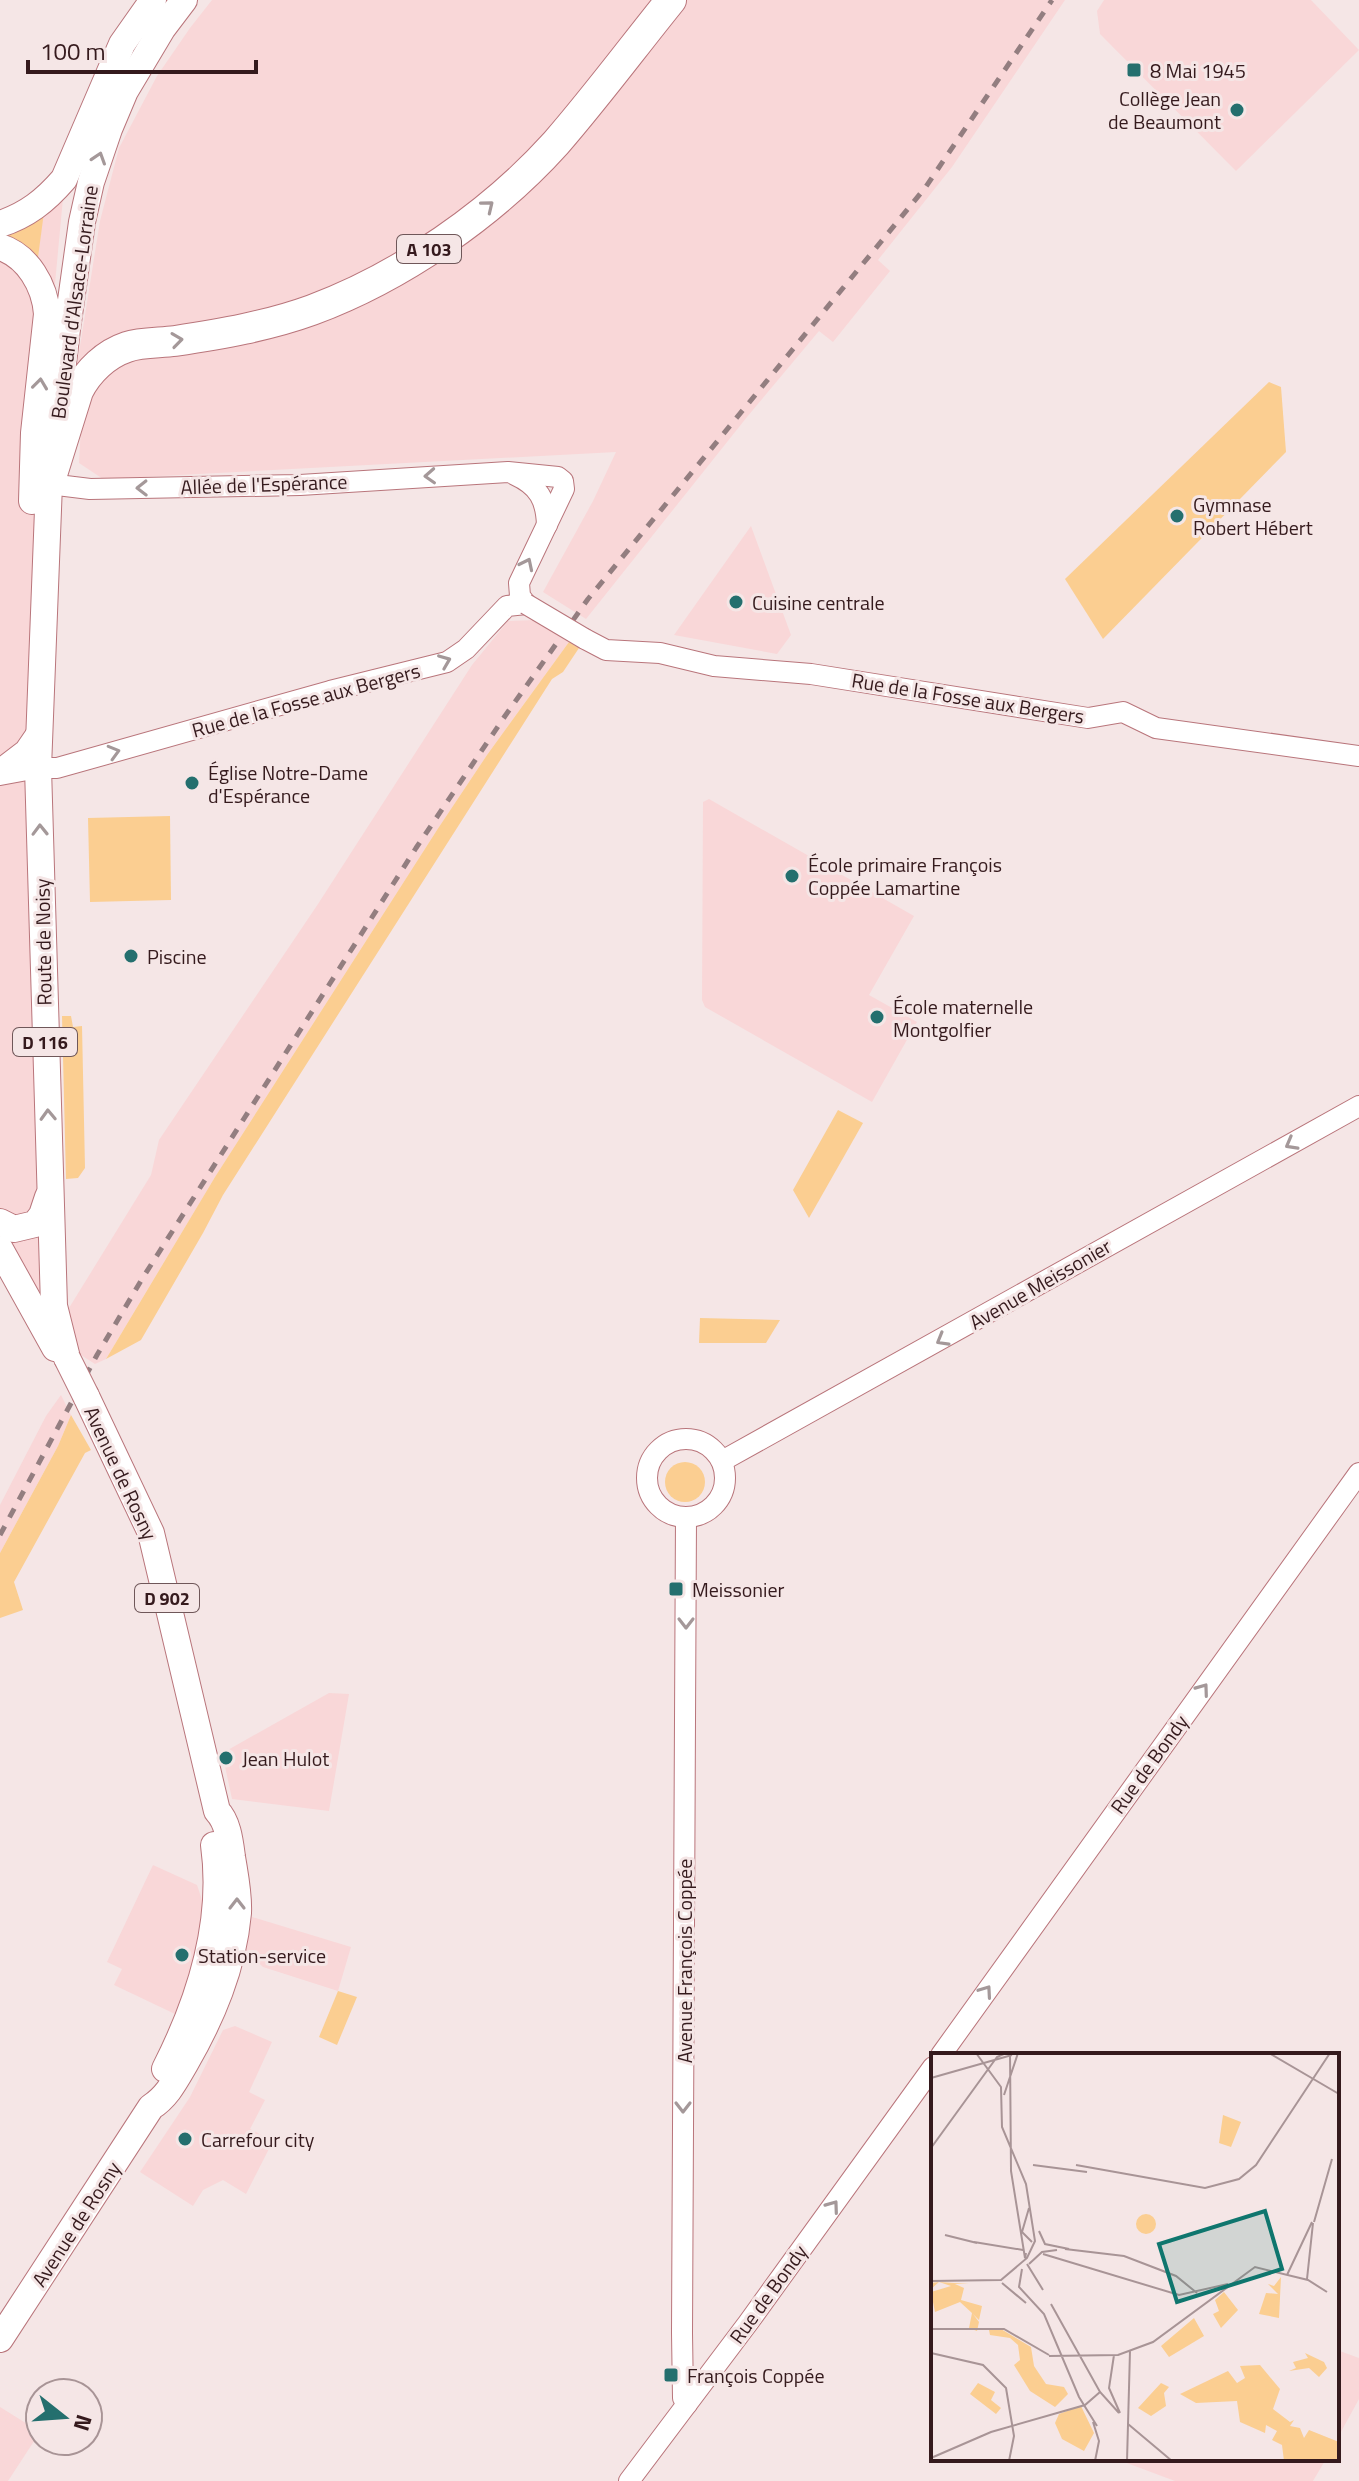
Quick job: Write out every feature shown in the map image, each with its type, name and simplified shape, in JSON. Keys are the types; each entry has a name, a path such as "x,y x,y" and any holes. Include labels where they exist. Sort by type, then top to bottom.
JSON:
{"highway":[{"name":"A 103","path":"41,473 78,391 103,360 128,346 237,331 311,311 377,282 435,246 507,190 555,143 671,0"}],"main road":[{"name":"Boulevard d'Alsace-Lorraine","path":"0,224 33,210 64,179 122,44 153,0"},
{"name":"Boulevard d'Alsace-Lorraine","path":"41,473 91,182 125,91 162,29 184,0"},
{"name":"Route de Noisy","path":"0,247 18,255 27,265 46,300 47,314 34,433 41,473 38,768 52,1267 54,1306 67,1358"},
{"path":"0,1222 14,1229 35,1224 42,1215 49,1193"},
{"name":"D 902","path":"6,1260 16,1255 23,1246 31,1245 47,1253 52,1267"},
{"name":"Avenue de Rosny","path":"0,2339 151,2107 164,2099 203,2032 215,2007 229,1962 238,1910 224,1818 217,1811 151,1533 67,1358 57,1352 6,1260"},
{"name":"Avenue de Rosny","path":"151,2107 151,2094 198,1993 213,1931 217,1888 211,1821 217,1811"},
{"name":"Avenue de Rosny","path":"213,1931 219,1952 207,1998 215,2007"}],"street":[{"name":"Allée de l'Espérance","path":"41,473 90,489 535,485 547,525 519,583 520,596 526,604"},
{"name":"Rue de la Fosse aux Bergers","path":"0,772 57,768 330,691 447,662 466,649 507,606 526,604 585,639 618,636 666,643 811,674 1088,718 1123,712 1156,728 1359,756"},
{"name":"Rue de la Fosse aux Bergers","path":"0,772 25,750 38,731"},
{"name":"Avenue Meissonier","path":"722,1461 1359,1106"},
{"path":"693,1439 706,1444 722,1461 725,1483 711,1508 699,1515 686,1517 668,1513 651,1497 647,1482 648,1468 657,1451 668,1443 693,1439"},
{"name":"Rue de Bondy","path":"942,2053 1359,1473"},
{"name":"Avenue François Coppée","path":"686,1517 682,2333 683,2398 687,2404"},
{"name":"Rue de Bondy","path":"629,2481 931,2070"}],"shaded area":[{"path":"212,0 1065,0 952,167 878,260 890,271 833,342 819,331 586,619 543,592 616,452 103,479 79,463 81,426 77,365 100,221 119,148 157,76"},
{"name":"Collège Jean de Beaumont","path":"1104,0 1311,0 1359,50 1236,171 1100,34 1097,11"},
{"path":"63,198 46,380 43,497 67,1358 0,1218 0,213"},
{"path":"44,212 37,265 0,232"},
{"name":"Gymnase Robert Hébert","path":"1269,382 1281,387 1286,452 1103,639 1065,579"},
{"path":"751,526 791,635 777,654 674,635"},
{"path":"536,620 569,642 437,830 215,1177 106,1359 95,1364 81,1355 69,1330 69,1308 151,1175 159,1140 318,904 472,665 508,621"},
{"path":"569,642 579,648 563,672 552,679 223,1195 141,1340 106,1359 215,1177 437,830"},
{"path":"709,799 914,916 869,995 917,1022 872,1102 705,1007 702,1000 703,802"},
{"path":"170,816 171,900 90,902 88,818"},
{"path":"62,1016 71,1016 73,1027 82,1026 85,1168 78,1178 66,1179"},
{"path":"838,1110 863,1123 809,1218 793,1190"},
{"path":"700,1318 780,1320 766,1343 699,1343"},
{"path":"61,1395 71,1415 58,1446 0,1553 0,1505 46,1416"},
{"path":"71,1415 91,1450 85,1453 14,1582 23,1610 0,1618 0,1553 58,1446"},
{"path":"685,1462 699,1468 705,1482 699,1496 685,1502 671,1496 665,1482 671,1468"},
{"path":"329,1693 349,1694 329,1811 232,1799 223,1757 226,1751"},
{"path":"153,1865 197,1885 203,1903 200,1941 175,2014 114,1985 122,1969 107,1962"},
{"path":"252,1917 351,1947 338,1991 263,1967 246,1951"},
{"path":"338,1991 357,1997 337,2045 319,2037"},
{"path":"235,2026 272,2042 249,2092 265,2100 250,2129 273,2141 246,2194 223,2180 203,2190 193,2206 140,2172 190,2097 223,2030"},
{"path":"1339,2351 1359,2358 1359,2399 1339,2435"},
{"path":"0,2407 24,2422 24,2456 8,2481 0,2481"},
{"path":"1121,2461 1325,2461 1313,2481 1175,2481"}],"railway":[{"path":"0,1535 97,1355 142,1279 416,848 505,716 588,599 925,188 1052,0"}],"place":[{"name":"8 Mai 1945","path":"1134,70"},
{"name":"Collège Jean de Beaumont","path":"1237,110"},
{"name":"Gymnase Robert Hébert","path":"1177,516"},
{"name":"Cuisine centrale","path":"736,602"},
{"name":"Église Notre-Dame d'Espérance","path":"192,783"},
{"name":"École primaire François Coppée Lamartine","path":"792,876"},
{"name":"Piscine","path":"131,956"},
{"name":"École maternelle Montgolfier","path":"877,1017"},
{"name":"Meissonier","path":"676,1589"},
{"name":"Jean Hulot","path":"226,1758"},
{"name":"Station-service","path":"182,1955"},
{"name":"Carrefour city","path":"185,2139"},
{"name":"François Coppée","path":"671,2375"}]}
